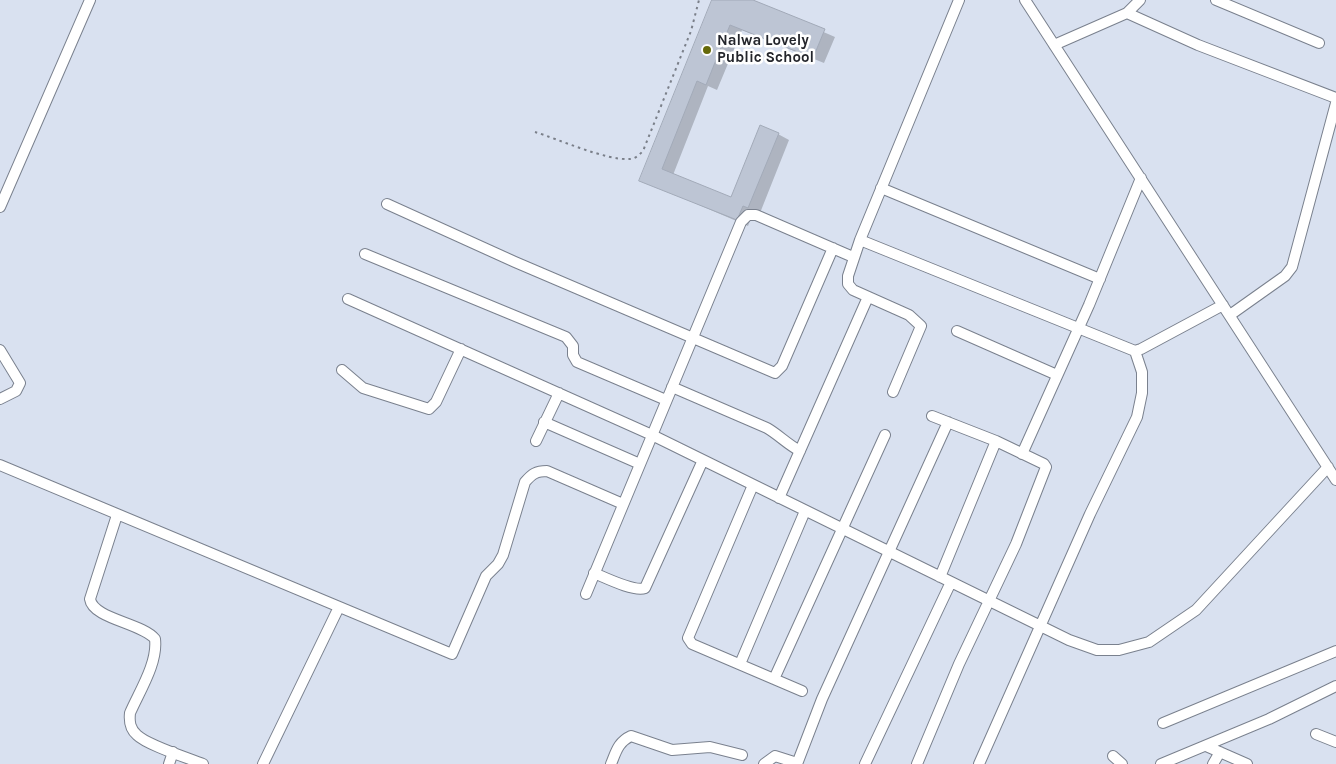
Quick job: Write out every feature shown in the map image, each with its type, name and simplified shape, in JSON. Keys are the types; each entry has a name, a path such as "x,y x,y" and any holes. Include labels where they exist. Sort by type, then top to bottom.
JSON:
{"street":[{"path":"0,207 90,0"},
{"path":"893,392 921,326 909,315 853,290 848,284 853,257 959,0"},
{"path":"1025,0 1336,480"},
{"path":"1054,45 1127,13 1140,0"},
{"path":"1216,0 1319,43"},
{"path":"1127,13 1198,45 1336,98"},
{"path":"1230,315 1285,276 1292,267 1336,103"},
{"path":"1022,454 1079,329 1141,178"},
{"path":"881,188 1100,279"},
{"path":"388,204 515,262 692,337 766,371 779,371 833,248"},
{"path":"586,594 740,222 748,216 756,215 853,257"},
{"path":"860,240 1135,351 1223,305"},
{"path":"364,254 566,337 573,346 573,356 576,362 666,400"},
{"path":"779,498 868,297"},
{"path":"348,299 652,435 1039,626 1097,650 1119,650 1149,642 1196,610 1328,467"},
{"path":"957,332 1057,375"},
{"path":"342,370 363,388 429,409 436,402 461,349"},
{"path":"0,350 20,383 16,391 0,399"},
{"path":"979,764 1039,626 1137,417 1142,393 1142,372 1135,351"},
{"path":"672,387 767,428 778,434 787,444 800,451"},
{"path":"536,441 559,393"},
{"path":"917,764 1016,544 1045,472 1044,464 996,441 932,416"},
{"path":"544,422 640,464"},
{"path":"764,764 775,756 797,763 822,699 948,422"},
{"path":"774,679 885,434"},
{"path":"940,577 996,441"},
{"path":"594,573 631,587 645,588 703,460"},
{"path":"0,465 452,654 456,651 486,576 498,564 503,555 525,482 531,475 538,471 547,471 623,504"},
{"path":"753,485 688,638 692,644 802,691"},
{"path":"740,664 805,511"},
{"path":"116,515 91,594 91,603 96,610 143,631 155,640 156,647 130,713 129,722 132,729 141,739 203,764"},
{"path":"865,764 951,582"},
{"path":"264,764 339,607"},
{"path":"1163,723 1336,651"},
{"path":"1161,764 1269,720 1334,689"},
{"path":"1316,734 1336,742"},
{"path":"611,764 618,746 623,740 631,736 672,750 710,748 742,755"},
{"path":"1206,746 1247,764"},
{"path":"169,764 173,752"},
{"path":"1213,764 1220,752"},
{"path":"1113,756 1122,764"}],"path":[{"path":"535,132 614,157 631,159 643,152 692,30 698,0"}],"building":[{"path":"712,0 753,0 825,29 813,58 730,25 706,85 697,81 662,169 731,197 760,125 779,133 748,208 743,206 737,220 639,181"}],"place":[{"name":"Nalwa Lovely Public School","path":"707,50"}]}
